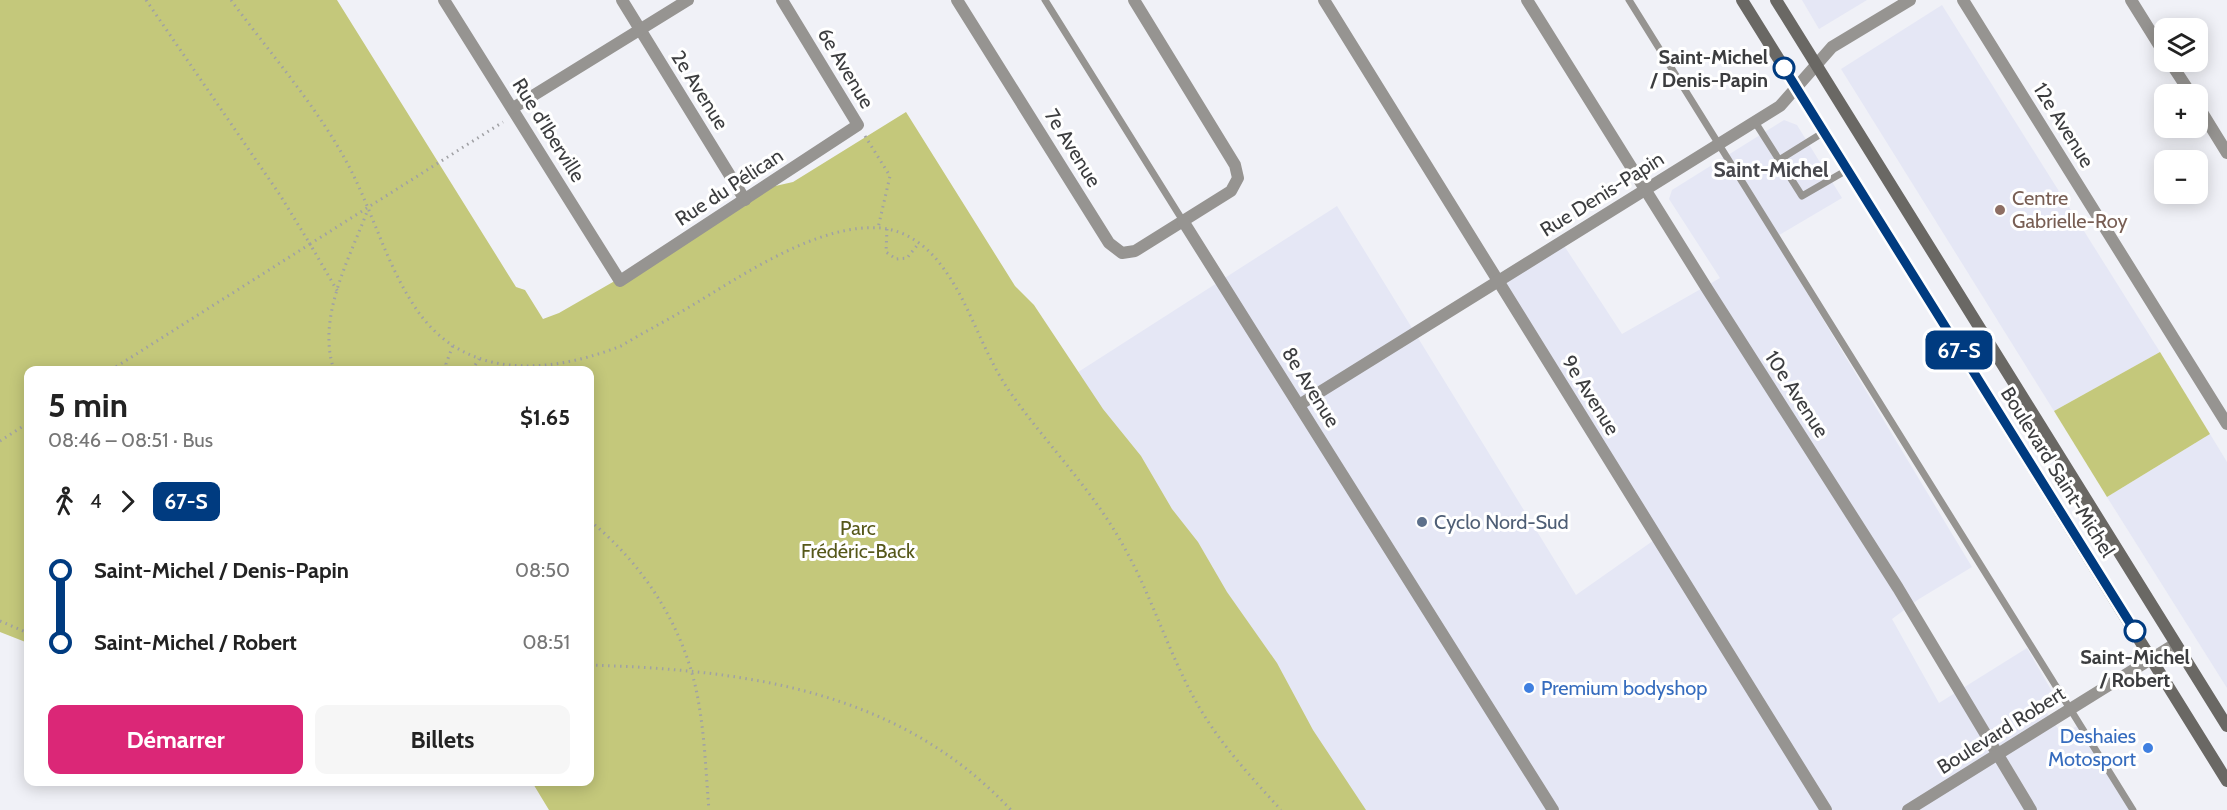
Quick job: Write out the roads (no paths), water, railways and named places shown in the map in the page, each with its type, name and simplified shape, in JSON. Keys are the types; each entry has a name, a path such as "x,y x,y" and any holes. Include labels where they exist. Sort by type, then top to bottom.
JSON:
{"main road":[{"name":"Boulevard Saint-Michel","path":"1742,0 2152,658 2222,763 2227,781"},
{"name":"Boulevard Saint-Michel","path":"1776,0 2227,726"}],"street":[{"name":"Rue d'Iberville","path":"444,0 620,281"},
{"name":"2e Avenue","path":"622,0 745,200"},
{"path":"513,108 688,0"},
{"name":"6e Avenue","path":"782,0 858,125"},
{"name":"7e Avenue","path":"957,0 1115,249 1122,253 1135,251 1183,221"},
{"path":"1134,0 1238,171 1238,178 1231,191 1183,221"},
{"name":"9e Avenue","path":"1324,0 1826,810"},
{"name":"10e Avenue","path":"1527,0 1898,588 2031,810"},
{"name":"Rue Denis-Papin","path":"1299,405 1780,106 1832,47 1910,0"},
{"name":"12e Avenue","path":"1963,0 2227,424"},
{"path":"2131,0 2154,37"},
{"path":"2208,122 2227,153"},
{"name":"Rue du Pélican","path":"620,281 858,125"},
{"name":"8e Avenue","path":"1183,221 1553,810"},
{"name":"Boulevard Robert","path":"1908,810 2175,644"}],"lane":[{"path":"1045,0 1183,221"},
{"path":"1629,0 2133,810"},
{"path":"1755,122 1802,196 1847,170"},
{"path":"1779,160 1824,132"}],"place":[{"name":"Saint-Michel / Denis-Papin","path":"1784,68"},
{"name":"Centre Gabrielle-Roy","path":"2000,210"},
{"name":"Cyclo Nord-Sud","path":"1422,522"},
{"name":"Saint-Michel / Robert","path":"2135,631"},
{"name":"Premium bodyshop","path":"1529,688"},
{"name":"Deshaies Motosport","path":"2148,748"}],"district":[{"name":"Saint-Michel","path":"1771,169"}],"park label":[{"name":"Parc Frédéric-Back","path":"858,540"}]}
